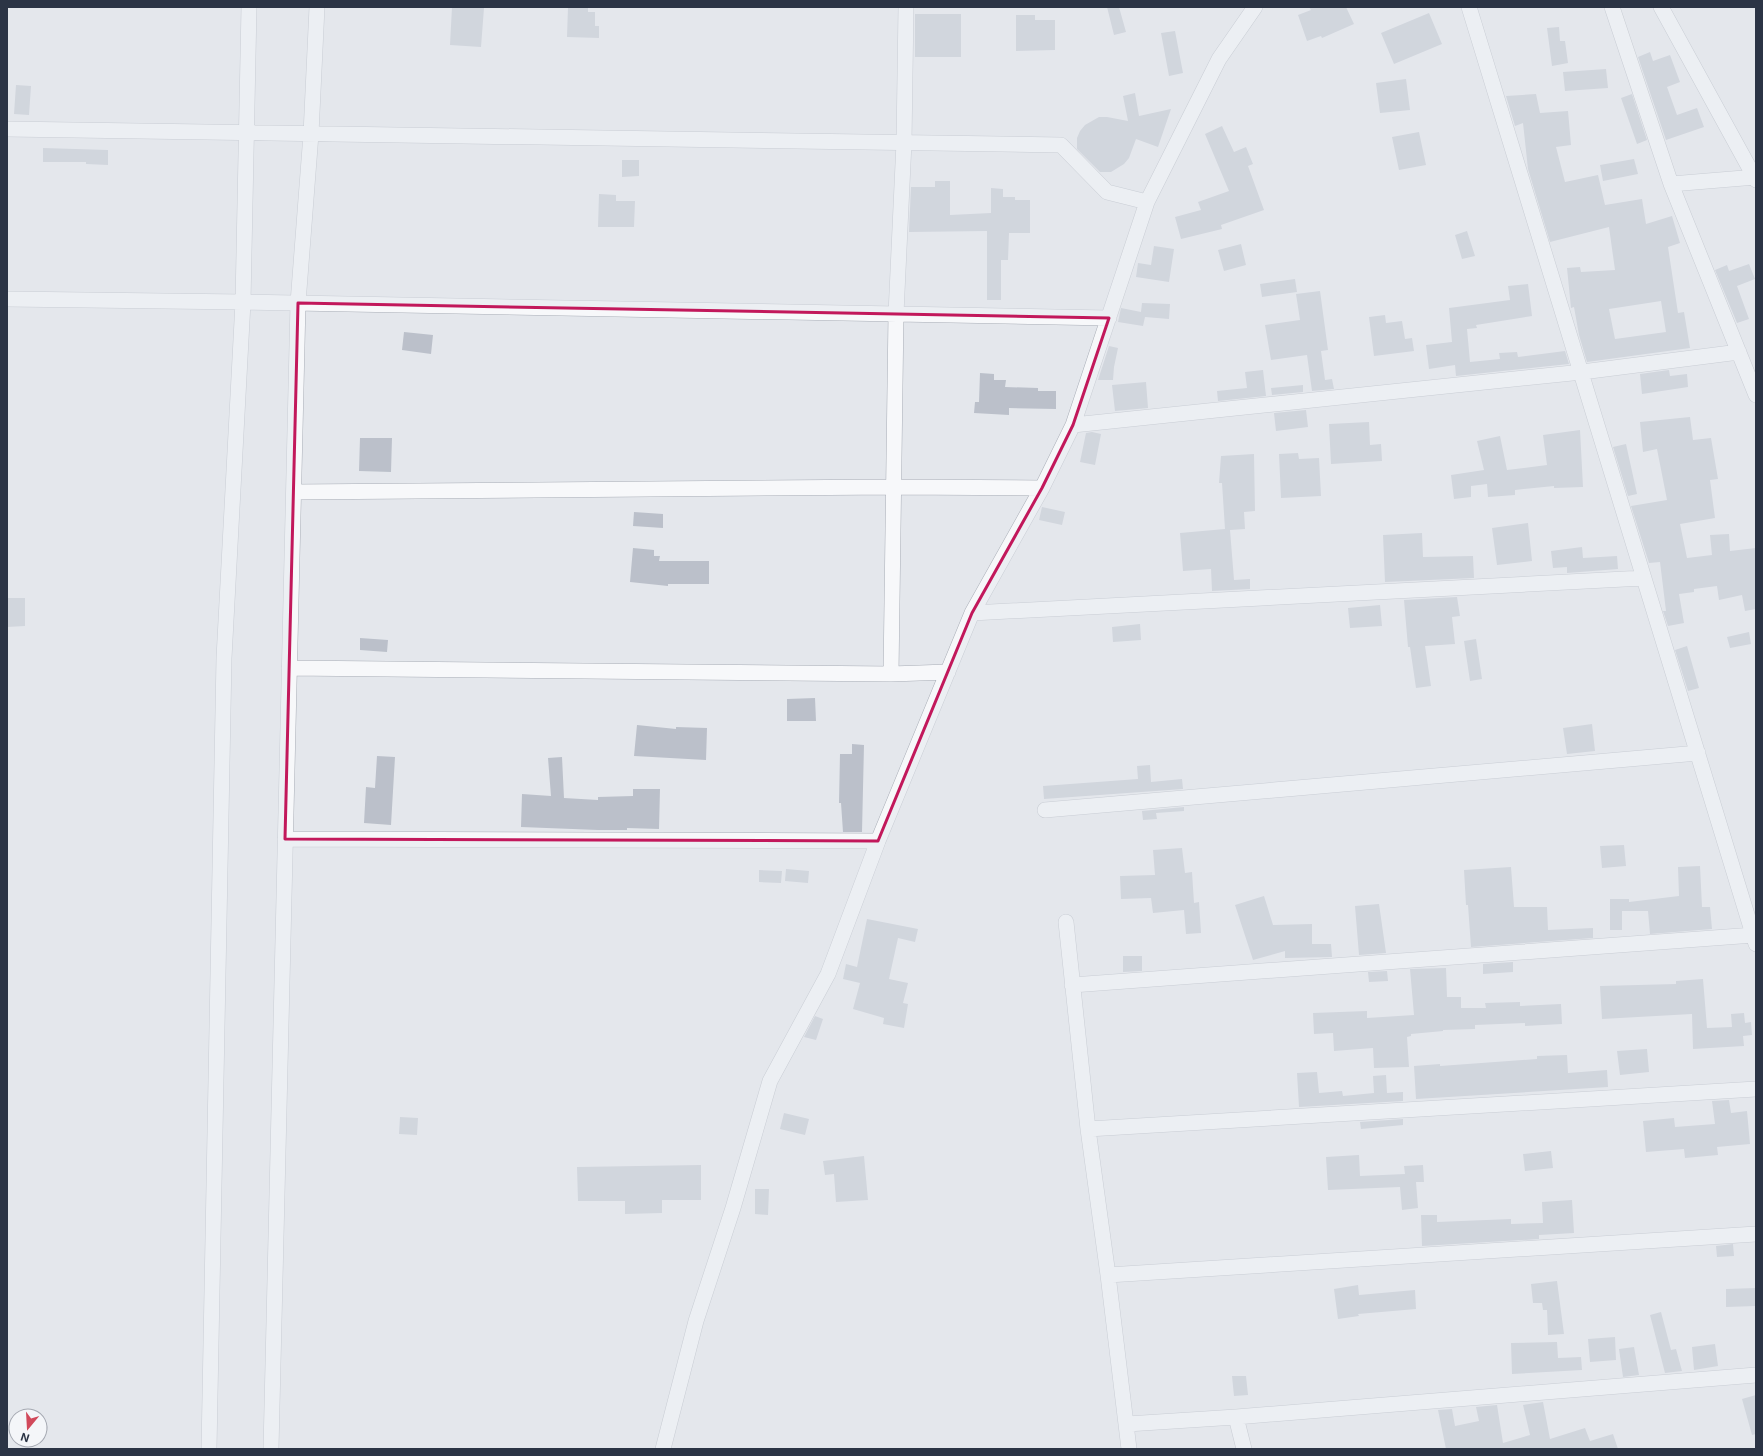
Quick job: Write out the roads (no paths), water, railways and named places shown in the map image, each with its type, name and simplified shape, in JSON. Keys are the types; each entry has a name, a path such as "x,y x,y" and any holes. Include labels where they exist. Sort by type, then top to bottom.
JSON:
{"street":[{"path":"209,1449 224,658 243,302 248,7"},
{"path":"271,1449 298,303 311,134 317,7"},
{"path":"891,674 896,314 904,142 906,7"},
{"path":"663,1449 696,1320 733,1208 770,1081 828,974 878,841 972,613 1042,488 1073,425 1148,202 1219,59 1255,7"},
{"path":"1072,985 1755,939 1752,919 1698,753 1469,7"},
{"path":"1612,7 1671,184 1756,393"},
{"path":"1661,7 1755,178 1671,184"},
{"path":"7,129 1061,144 1107,192 1148,202"},
{"path":"7,299 1109,318"},
{"path":"1073,425 1582,372 1739,352"},
{"path":"294,492 894,487 1042,488"},
{"path":"972,613 1644,578"},
{"path":"289,668 891,674 948,672"},
{"path":"1046,810 1698,753"},
{"path":"285,839 878,841"},
{"path":"1066,922 1088,1129 1108,1275 1129,1449"},
{"path":"1088,1129 1756,1089"},
{"path":"1108,1275 1756,1234"},
{"path":"1127,1424 1236,1417 1756,1375"},
{"path":"1236,1417 1244,1449"}]}
